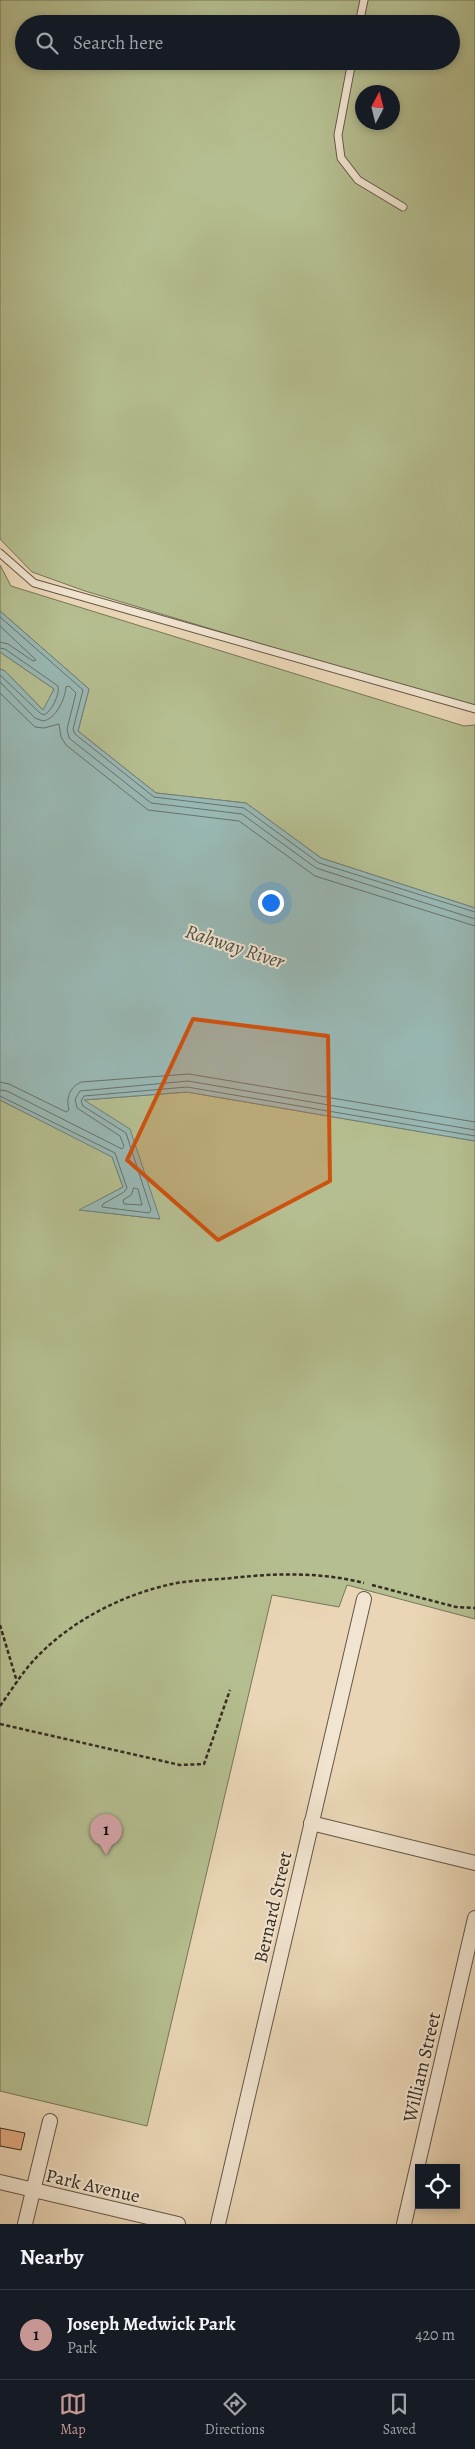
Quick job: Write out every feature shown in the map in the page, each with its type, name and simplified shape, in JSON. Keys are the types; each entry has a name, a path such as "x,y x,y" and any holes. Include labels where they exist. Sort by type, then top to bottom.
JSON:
{"street":[{"name":"Bernard Street","path":"218,2224 364,1599"},
{"path":"311,1823 475,1863"},
{"name":"William Street","path":"404,2224 475,1918"},
{"path":"25,2224 50,2121"},
{"name":"Park Avenue","path":"0,2182 178,2224"}],"lane":[{"path":"361,15 364,0"},
{"path":"350,70 338,135 341,158 358,180 402,207"},
{"path":"0,553 34,583 475,710"}],"path":[{"path":"0,1706 33,1661 50,1645 79,1623 136,1594 173,1584 277,1573 311,1575 356,1581 456,1607 475,1608"},
{"path":"0,1625 17,1682"},
{"path":"0,1724 180,1765 204,1764 230,1690"}],"highlighted area":[{"path":"193,1019 328,1036 330,1181 218,1240 127,1160"}],"green space":[{"path":"0,0 475,0 475,705 447,700 85,591 32,572 0,539"},
{"path":"0,565 11,586 464,726 475,725 475,908 321,858 246,803 156,793 78,731 89,689 0,611"},
{"path":"0,652 54,689 44,711 5,671 0,669"},
{"path":"187,1092 475,1141 475,1619 347,1585 339,1607 272,1595 147,2126 0,2091 0,1100 112,1156 123,1187 81,1210 159,1219 83,1100"}],"water":[{"name":"Rahway River","path":"0,611 89,689 78,731 156,793 246,803 321,858 475,908 475,1141 187,1092 84,1100 130,1129 160,1219 79,1210 123,1187 112,1157 0,1100 0,669 5,671 43,710 54,689 0,652"}],"building":[{"path":"0,2128 25,2133 21,2150 0,2146"}],"place":[{"name":"Joseph Medwick Park","path":"106,1855"}]}
